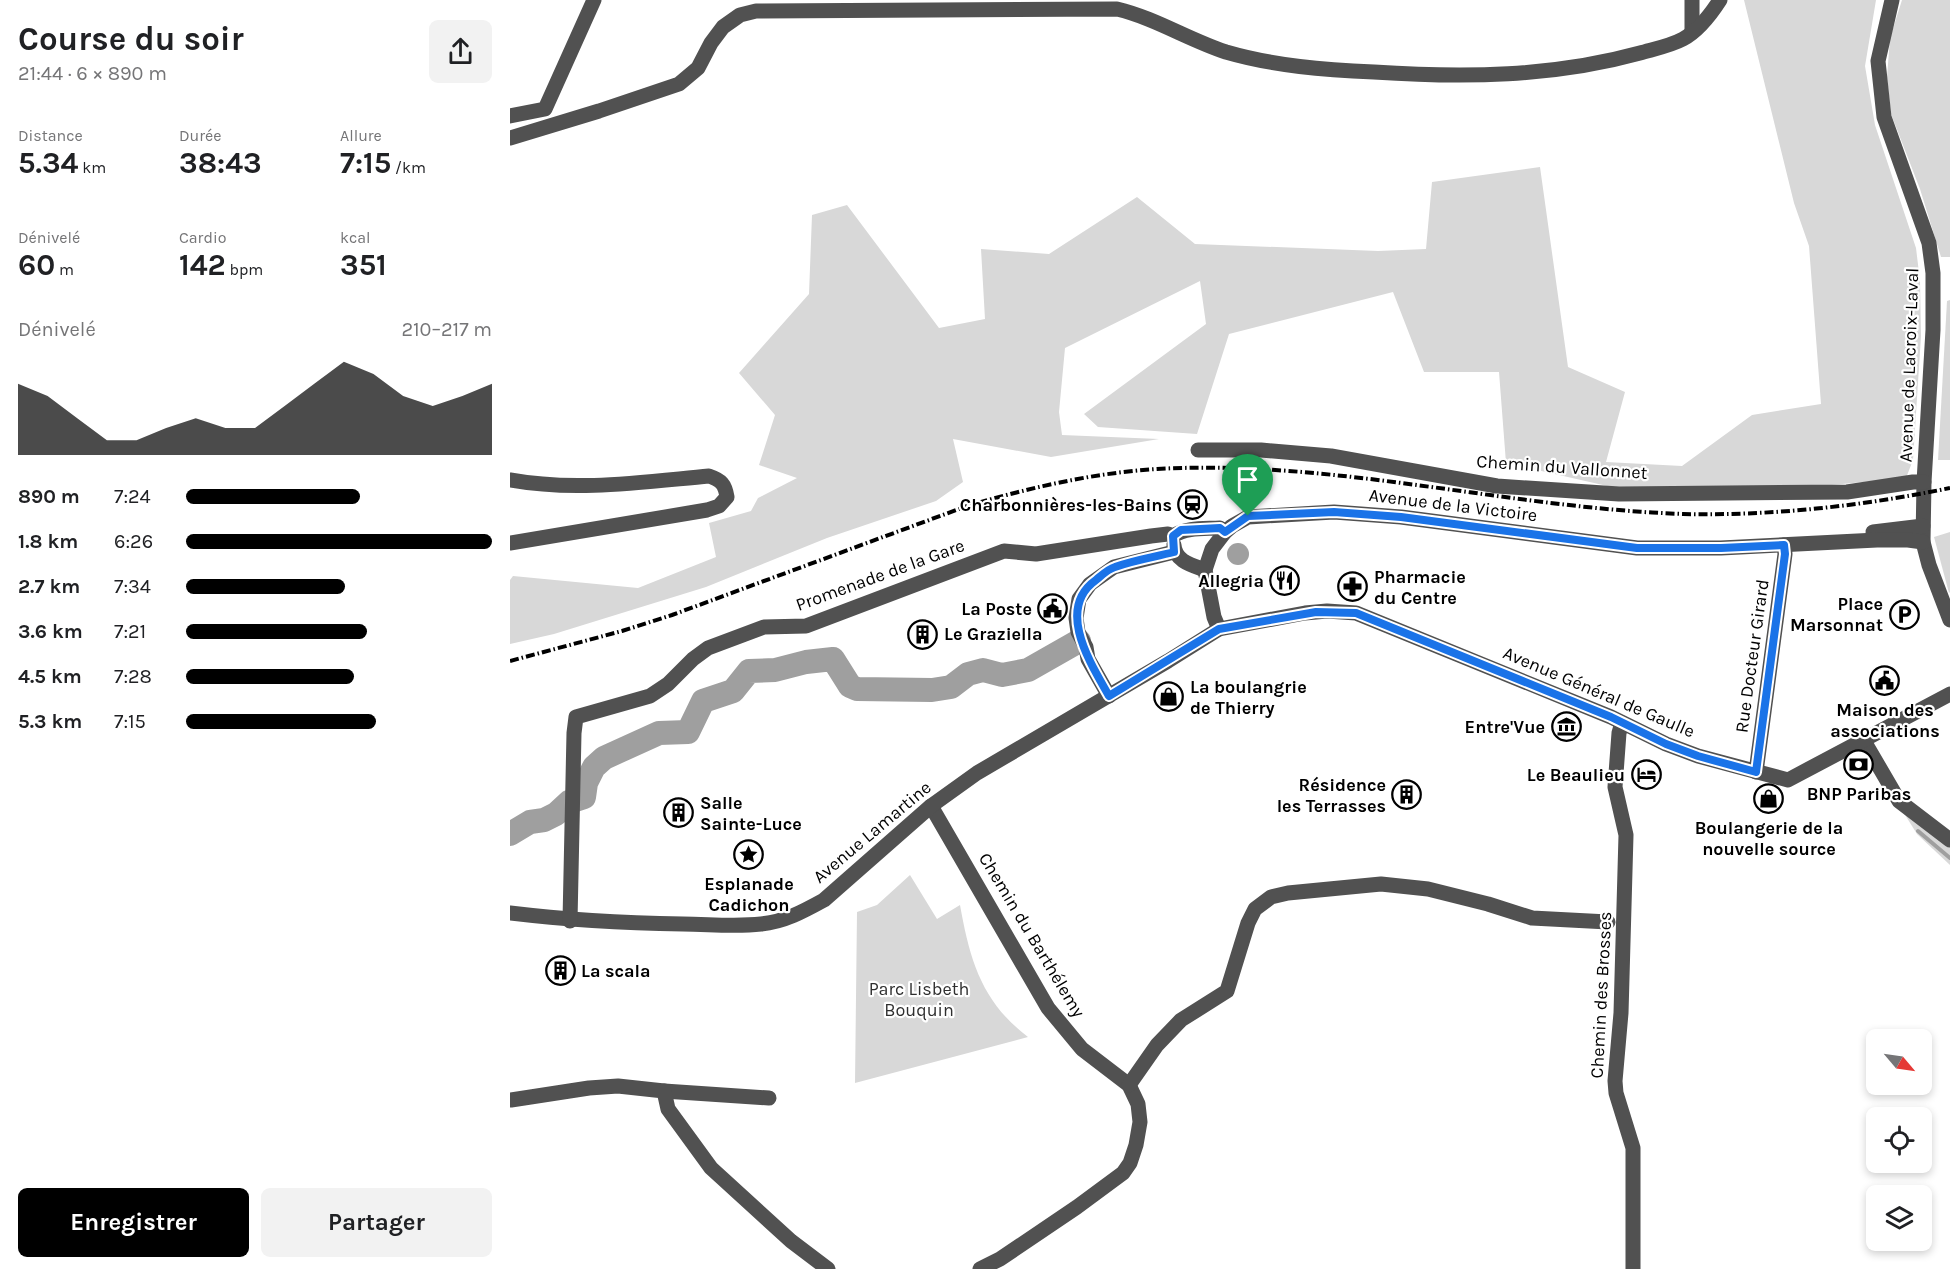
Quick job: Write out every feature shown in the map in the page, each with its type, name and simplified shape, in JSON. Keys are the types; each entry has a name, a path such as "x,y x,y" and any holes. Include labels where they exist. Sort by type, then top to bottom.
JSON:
{"street":[{"path":"544,129 542,118 545,109 594,0"},
{"path":"1692,0 1692,32"},
{"path":"510,138 679,84 698,68 711,43 723,27 740,15 765,10 1117,9 1138,14 1226,51 1266,60 1329,70 1443,76 1561,69 1614,60 1684,39 1713,12 1720,0"},
{"name":"Avenue de Lacroix-Laval","path":"1892,0 1878,61 1884,117 1929,243 1933,273 1933,330 1924,482 1923,542 1929,565 1950,620"},
{"path":"510,116 545,109"},
{"name":"Chemin du Vallonnet","path":"1198,450 1262,450 1331,456 1497,486 1619,494 1847,492 1924,482"},
{"path":"510,480 563,486 709,476 719,480 726,487 727,497 719,506 707,510 510,543"},
{"name":"Avenue de la Victoire","path":"1205,570 1212,549 1225,532 1248,516 1334,512 1401,517 1637,548 1721,548 1877,540 1923,542"},
{"name":"Avenue de la Victoire","path":"1784,545 1806,539 1923,525"},
{"path":"1219,629 1214,617 1205,570 1181,560 1174,552 1173,536 1181,530 1220,528 1225,532"},
{"name":"Promenade de la Gare","path":"570,921 576,717 650,696 668,684 693,659 708,648 764,627 806,626 1004,551 1036,554 1160,535 1173,536"},
{"name":"Rue Docteur Girard","path":"1756,772 1785,554 1784,545"},
{"path":"1109,696 1088,659 1086,648 1078,632 1076,618 1079,599 1090,584 1114,567 1174,552"},
{"name":"Avenue Général de Gaulle","path":"1219,629 1316,612 1356,613 1622,723 1666,744 1788,780 1950,694"},
{"name":"Avenue Lamartine","path":"510,913 570,921 738,925 762,924 803,912 824,900 932,806 977,773 1219,629"},
{"name":"Chemin des Brosses","path":"1622,723 1619,733 1615,787 1626,835 1626,861 1621,1012 1615,1081 1616,1093 1633,1148 1633,1269"},
{"path":"1864,741 1899,801 1950,840"},
{"name":"Chemin du Barthélemy","path":"932,806 1048,1008 1082,1049 1129,1085"},
{"path":"980,1269 1000,1259 1123,1173 1130,1163 1140,1122 1138,1104 1129,1085 1157,1045 1180,1020 1227,992 1248,923 1255,909 1270,897 1288,893 1381,884 1428,889 1532,918 1608,922"},
{"path":"512,1100 589,1088 618,1086 769,1098"},
{"path":"664,1091 668,1109 711,1168 791,1241 828,1269"}],"green space":[{"path":"1744,0 1876,0 1865,66 1875,125 1916,248 1920,281 1921,336 1913,460 1906,478 1821,486 1616,488 1506,463 1499,372 1424,372 1393,292 1229,334 1197,434 1098,427 1084,414 1206,324 1200,281 1065,348 1059,412 1062,435 1159,439 1051,457 953,439 963,482 936,501 827,538 706,587 554,634 510,644 510,580 513,576 638,588 716,557 709,523 751,511 758,498 797,478 759,465 775,415 739,373 809,294 812,215 847,205 939,328 985,319 981,249 1049,254 1137,197 1195,244 1378,251 1426,249 1432,182 1540,167 1568,367 1625,392 1606,462 1682,466 1752,415 1821,404 1809,246 1794,203"},
{"path":"1902,0 1950,0 1950,257 1941,257 1920,189 1891,114 1887,77 1890,38"},
{"path":"1950,300 1950,460 1938,460 1947,301"},
{"path":"1950,532 1950,592 1949,593 1934,537"},
{"path":"1902,810 1950,842 1950,865 1917,834"},
{"name":"Parc Lisbeth Bouquin","path":"910,875 937,919 960,905 968,944 980,979 999,1009 1028,1037 855,1083 857,912 877,905"}],"shaded area":[{"path":"1238,543 1246,546 1249,554 1246,562 1238,565 1230,562 1227,554 1230,546"}],"waterway":[{"path":"510,834 530,822 544,820 556,814 569,802 584,797 586,783 594,767 604,758 659,733 688,732 703,701 733,691 749,671 775,670 806,662 833,659 850,686 857,689 932,690 951,687 968,674 983,670 1002,675 1028,670 1079,641"},
{"path":"1918,831 1950,858"}],"railway":[{"path":"510,661 672,615 967,506 1061,482 1133,471 1223,468 1289,471 1355,477 1551,503 1683,514 1817,509 1950,488"}],"place":[{"name":"Charbonnières-les-Bains","path":"1193,505"},
{"name":"Allegria","path":"1285,581"},
{"name":"Pharmacie du Centre","path":"1353,587"},
{"name":"La Poste","path":"1053,609"},
{"name":"Place Marsonnat","path":"1904,614"},
{"name":"Le Graziella","path":"923,634"},
{"name":"Maison des associations","path":"1885,681"},
{"name":"La boulangrie de Thierry","path":"1169,697"},
{"name":"Entre'Vue","path":"1566,727"},
{"name":"BNP Paribas","path":"1859,765"},
{"name":"Le Beaulieu","path":"1646,775"},
{"name":"Résidence les Terrasses","path":"1407,795"},
{"name":"Boulangerie de la nouvelle source","path":"1769,799"},
{"name":"Salle Sainte-Luce","path":"679,813"},
{"name":"Esplanade Cadichon","path":"749,855"},
{"name":"La scala","path":"560,971"}],"route":[{"path":"1334,512 1401,517 1637,548 1784,545 1785,554 1756,772 1698,756 1666,744 1611,717 1356,613 1327,611 1305,613 1219,629 1109,696 1088,659 1086,648 1078,632 1076,618 1079,599 1090,584 1114,567 1174,552 1173,536 1181,530 1220,528 1225,532 1248,516 1334,512"}]}
